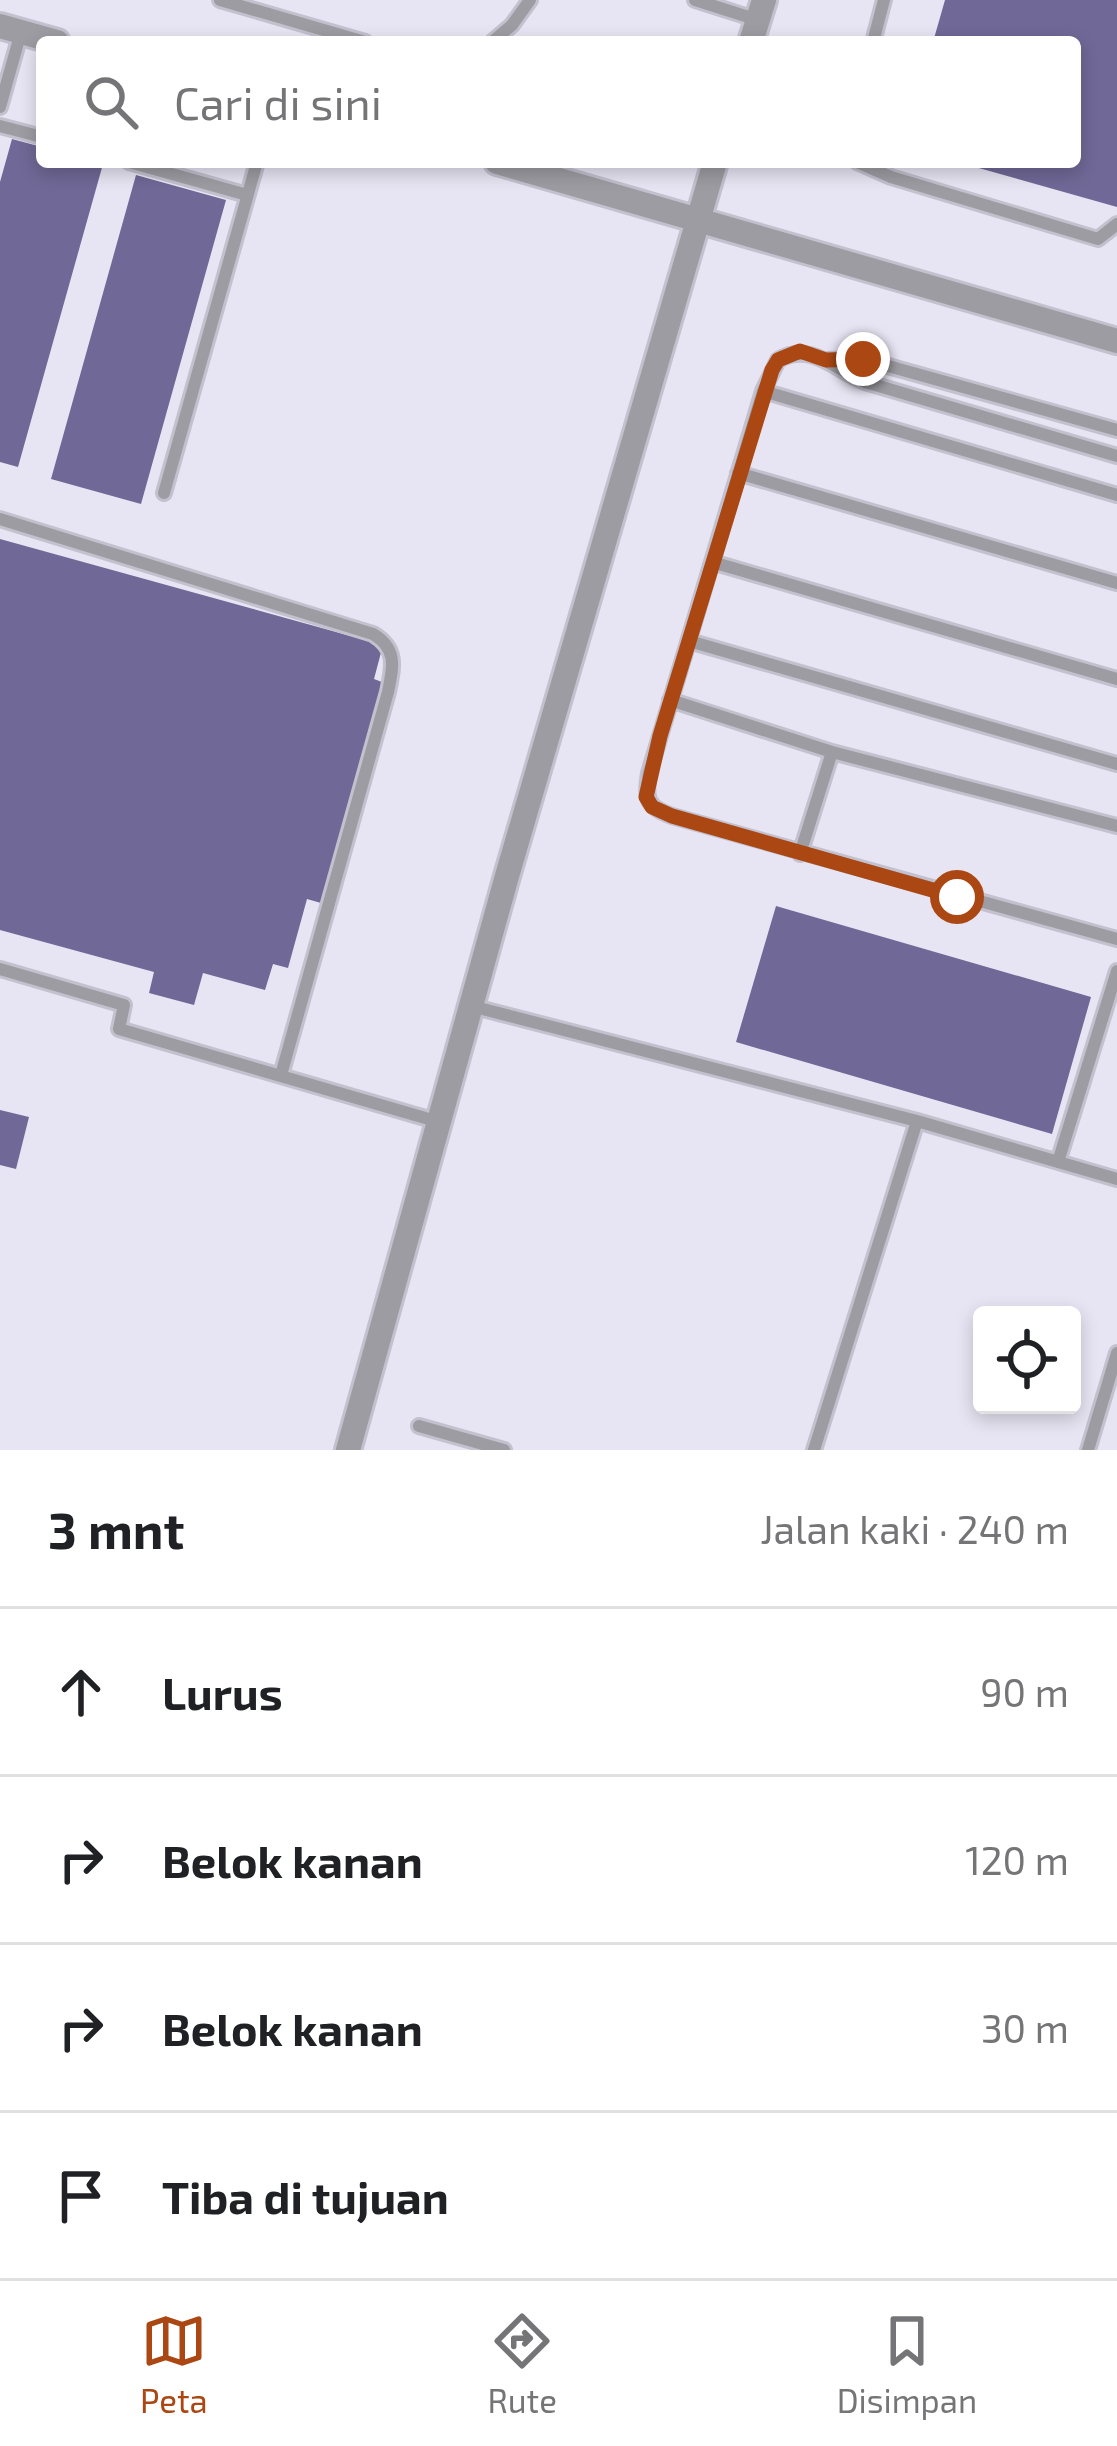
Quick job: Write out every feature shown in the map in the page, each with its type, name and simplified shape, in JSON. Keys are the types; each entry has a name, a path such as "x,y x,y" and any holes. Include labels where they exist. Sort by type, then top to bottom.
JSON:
{"street":[{"path":"519,168 1117,341"},
{"path":"348,1450 713,168"}],"lane":[{"path":"220,0 344,36"},
{"path":"500,36 530,0"},
{"path":"695,0 757,21"},
{"path":"875,36 884,0"},
{"path":"0,107 10,29"},
{"path":"0,126 36,135"},
{"path":"150,168 247,195"},
{"path":"164,493 255,168"},
{"path":"871,168 1098,238 1117,224"},
{"path":"1117,430 863,359 826,360 800,351 778,360 763,391 670,700 649,772 648,804 672,816 800,854 1117,939"},
{"path":"826,360 865,382 1117,456"},
{"path":"763,391 1117,495"},
{"path":"738,473 1117,583"},
{"path":"0,519 373,634 387,643 394,660 388,692 281,1076"},
{"path":"712,562 1117,679"},
{"path":"689,640 1117,764"},
{"path":"670,700 832,752 1117,826"},
{"path":"800,854 832,752"},
{"path":"0,969 124,1005 119,1029 440,1122"},
{"path":"1058,1162 1117,970"},
{"path":"471,1006 917,1121 1117,1179"},
{"path":"814,1450 917,1121"},
{"path":"1088,1450 1117,1353"},
{"path":"419,1426 504,1450"}],"building":[{"path":"945,0 1117,0 1117,207 979,168 1081,168 1081,36 935,36"},
{"path":"12,139 36,145 36,168 102,168 18,467 0,462 0,182"},
{"path":"136,175 226,200 141,504 51,479"},
{"path":"0,539 383,645 374,679 382,682 321,903 307,899 288,968 273,964 265,990 203,973 194,1005 149,993 154,972 0,930"},
{"path":"776,906 1091,997 1052,1134 736,1042"},
{"path":"0,1110 29,1117 16,1169 0,1165"}],"route":[{"path":"863,359 826,360 800,351 778,360 772,370 649,772 646,797 652,807 672,816 957,897"}]}
